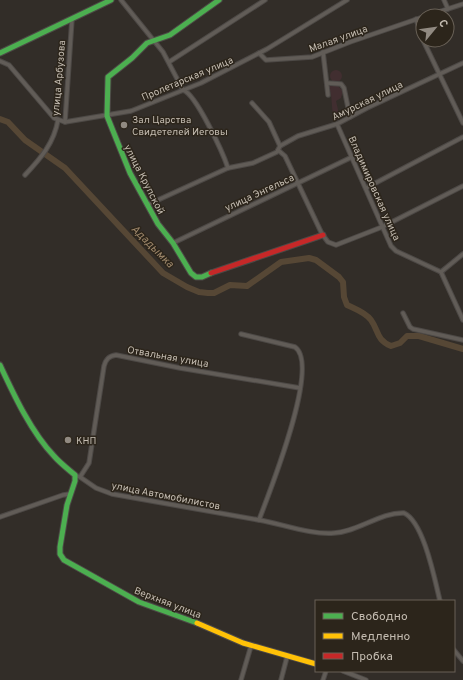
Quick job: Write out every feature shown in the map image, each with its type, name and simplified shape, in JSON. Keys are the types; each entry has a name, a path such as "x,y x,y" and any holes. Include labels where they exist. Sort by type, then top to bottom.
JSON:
{"street":[{"name":"улица Арбузова","path":"0,53 111,0"},
{"path":"121,0 169,62 183,90 187,91 195,101 223,153 228,168"},
{"name":"улица Крупской","path":"219,0 170,35 147,42 132,58 108,77 106,83 108,96 107,116 130,173 158,224 173,243 191,273 196,277 202,277 323,235"},
{"path":"169,62 265,0"},
{"name":"Пролетарская улица","path":"65,122 131,111 223,73 347,0"},
{"path":"444,0 448,8 463,4"},
{"name":"улица Арбузова","path":"0,61 9,65 54,118 65,122 72,19"},
{"name":"Малая улица","path":"259,53 264,60 270,61 312,57 415,20"},
{"path":"427,48 462,117 463,123"},
{"path":"324,52 328,95"},
{"name":"Амурская улица","path":"280,146 298,136 337,124 463,63"},
{"path":"326,83 341,84 344,88 350,117"},
{"path":"147,205 228,168 253,163 278,150 280,146 269,122 252,103"},
{"path":"25,175 42,156 50,144 56,131 58,120"},
{"name":"Владимировская улица","path":"337,124 391,246 396,251 441,272"},
{"path":"366,188 463,137"},
{"path":"278,150 286,156 323,235 328,242 336,245 382,227 463,186"},
{"name":"улица Энгельса","path":"173,243 352,157"},
{"path":"463,254 441,272 461,312 463,320"},
{"path":"403,313 410,327 413,329 463,340"},
{"path":"240,334 299,350 302,373 300,388 282,458 259,520"},
{"name":"Отвальная улица","path":"78,476 89,463 104,366 106,361 111,356 116,355 180,368 300,388"},
{"path":"0,365 14,396 43,442 54,456 78,476"},
{"name":"Верхняя улица","path":"78,476 70,494 60,547 60,554 64,560 139,602 211,628 251,646 315,664"},
{"name":"улица Автомобилистов","path":"78,476 96,488 112,494 320,532 334,533 346,531 392,515 400,513 409,515 427,552 440,600"},
{"path":"0,517 63,495 70,494"},
{"path":"241,680 251,646"},
{"path":"455,651 463,661"},
{"path":"281,680 287,657"},
{"path":"346,672 366,680"}],"shaded area":[{"path":"336,70 340,72 342,76 340,80 336,82 332,80 330,76 332,72"},
{"path":"329,86 338,86 343,91 341,98 336,101 340,118 334,121 331,94"}],"waterway":[{"name":"Ададымка","path":"0,119 8,122 25,140 65,168 163,273 187,287 199,292 214,293 230,285 247,286 281,262 309,258 316,260 339,277 343,282 344,297 347,305 369,317 380,338 386,344 391,346 400,343 407,336 419,336 463,349"}],"traffic: fast":[{"path":"0,53 111,0"},
{"path":"211,273 202,277 196,277 191,273 173,243 158,224 130,173 107,116 108,77 132,58 147,43 170,35 219,0"},
{"path":"0,365 30,425 56,459 75,475 75,481 67,505 60,547 60,554 64,560 139,602 197,623"}],"traffic: slow":[{"path":"197,623 243,643 315,664"}],"traffic: jam":[{"path":"211,273 323,235"}],"place":[{"name":"Зал Царства Свидетелей Иеговы","path":"124,125"},
{"name":"КНП","path":"68,440"}]}
